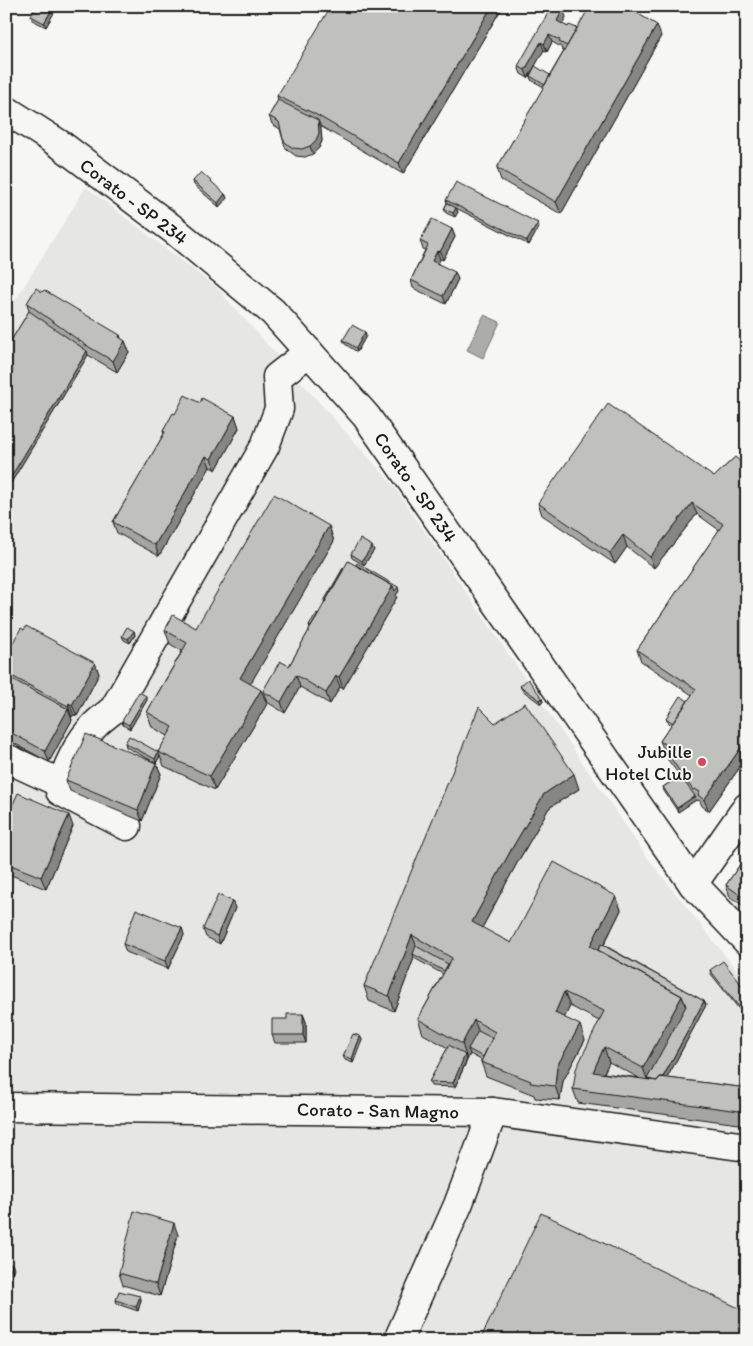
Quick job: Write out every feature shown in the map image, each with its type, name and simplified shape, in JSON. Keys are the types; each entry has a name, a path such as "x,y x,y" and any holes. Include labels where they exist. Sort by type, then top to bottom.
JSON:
{"main road":[{"name":"Corato - SP 234","path":"6,110 61,145 174,230 273,312 309,352 366,416 693,884 747,941"},
{"path":"127,826 60,791 62,784 77,748 96,724 114,709 265,446 279,409 277,377 309,352"},
{"path":"6,758 62,784"},
{"path":"693,884 747,807"},
{"name":"Corato - San Magno","path":"6,1107 492,1112 747,1147"},
{"path":"398,1340 458,1205 492,1112"}],"shaded area":[{"path":"86,187 217,288 393,485 649,860 747,983 747,1340 6,1340 6,315"},
{"path":"484,315 500,322 483,358 467,350"},
{"path":"747,853 747,918 720,893"}],"building":[{"path":"36,6 54,6 44,23 31,16"},
{"path":"331,6 492,6 399,163 315,114 277,96"},
{"path":"552,6 558,6 563,9 557,21 568,27 569,25 577,28 567,46 549,35 544,44 541,42 525,70 518,66"},
{"path":"590,6 625,6 657,25 556,202 497,168"},
{"path":"535,66 550,75 545,85 530,76"},
{"path":"278,100 318,120 319,133 316,140 310,146 302,149 293,148 283,139 279,122 269,116"},
{"path":"201,172 225,194 218,203 193,181"},
{"path":"456,182 538,223 527,241 446,200"},
{"path":"447,203 456,208 453,213 444,209"},
{"path":"432,219 452,229 440,252 437,251 432,261 455,272 443,296 411,280 428,245 420,241"},
{"path":"36,288 42,292 44,290 120,335 119,337 125,341 113,361 84,344 27,303"},
{"path":"29,311 87,351 6,485 6,349"},
{"path":"352,325 365,332 356,348 343,340"},
{"path":"185,395 200,403 202,398 235,416 211,459 206,456 155,545 113,522 165,432 163,431 173,413 175,414"},
{"path":"608,404 714,477 735,457 747,467 747,739 704,800 698,795 700,792 695,789 693,790 664,749 666,745 660,741 696,689 637,650 723,524 692,503 650,557 623,535 610,553 538,503"},
{"path":"274,494 329,526 240,678 261,690 210,776 158,752 173,727 147,712 187,643 165,630 173,615 196,628"},
{"path":"360,539 372,546 362,561 351,554"},
{"path":"348,561 393,586 339,677 336,676 326,693 296,675 281,702 263,691 280,661 289,666"},
{"path":"357,563 398,587 395,591 393,586 356,565"},
{"path":"344,569 325,602 324,601"},
{"path":"317,613 319,614 311,627 309,626"},
{"path":"26,626 95,663 72,705 69,703 68,706 6,673 6,655 21,628 24,630"},
{"path":"127,627 134,631 128,639 122,636"},
{"path":"6,676 68,709 45,751 6,730"},
{"path":"528,679 542,698 540,700 520,686"},
{"path":"139,692 146,696 129,725 122,721"},
{"path":"680,696 688,701 673,723 666,718"},
{"path":"525,703 574,774 544,794 472,922 511,943 554,862 616,896 590,946 682,996 643,1068 604,1047 593,1072 657,1081 660,1077 747,1088 747,1112 573,1089 576,1069 604,1011 564,992 555,1013 580,1025 557,1066 555,1086 530,1083 531,1081 481,1062 495,1032 474,1020 462,1044 418,1019 452,958 412,935 389,996 364,986 479,707 495,723"},
{"path":"86,734 156,763 138,810 66,780"},
{"path":"129,736 158,752 155,759 125,743"},
{"path":"680,776 695,796 677,808 663,787"},
{"path":"18,793 69,815 41,877 6,863 6,819"},
{"path":"747,854 747,900 726,885"},
{"path":"218,895 232,901 217,936 203,929"},
{"path":"136,909 182,928 165,961 123,944"},
{"path":"601,944 704,1001 663,1077 660,1077 657,1081 647,1079 686,1006 682,996 598,950"},
{"path":"416,946 448,964 444,971 413,954"},
{"path":"723,961 747,992 747,1017 710,970"},
{"path":"287,1014 303,1014 303,1035 272,1035 272,1019 287,1019"},
{"path":"478,1031 492,1038 483,1057 468,1049"},
{"path":"353,1034 360,1036 352,1059 343,1056"},
{"path":"449,1045 465,1055 453,1083 429,1082"},
{"path":"6,1158 12,1160 9,1171 6,1170"},
{"path":"134,1211 174,1223 156,1284 119,1273"},
{"path":"541,1213 747,1312 747,1329 741,1340 480,1340"},
{"path":"6,1262 12,1264 6,1283"},
{"path":"119,1291 140,1296 136,1307 116,1300"}],"place":[{"name":"Jubille Hotel Club","path":"702,762"}]}
